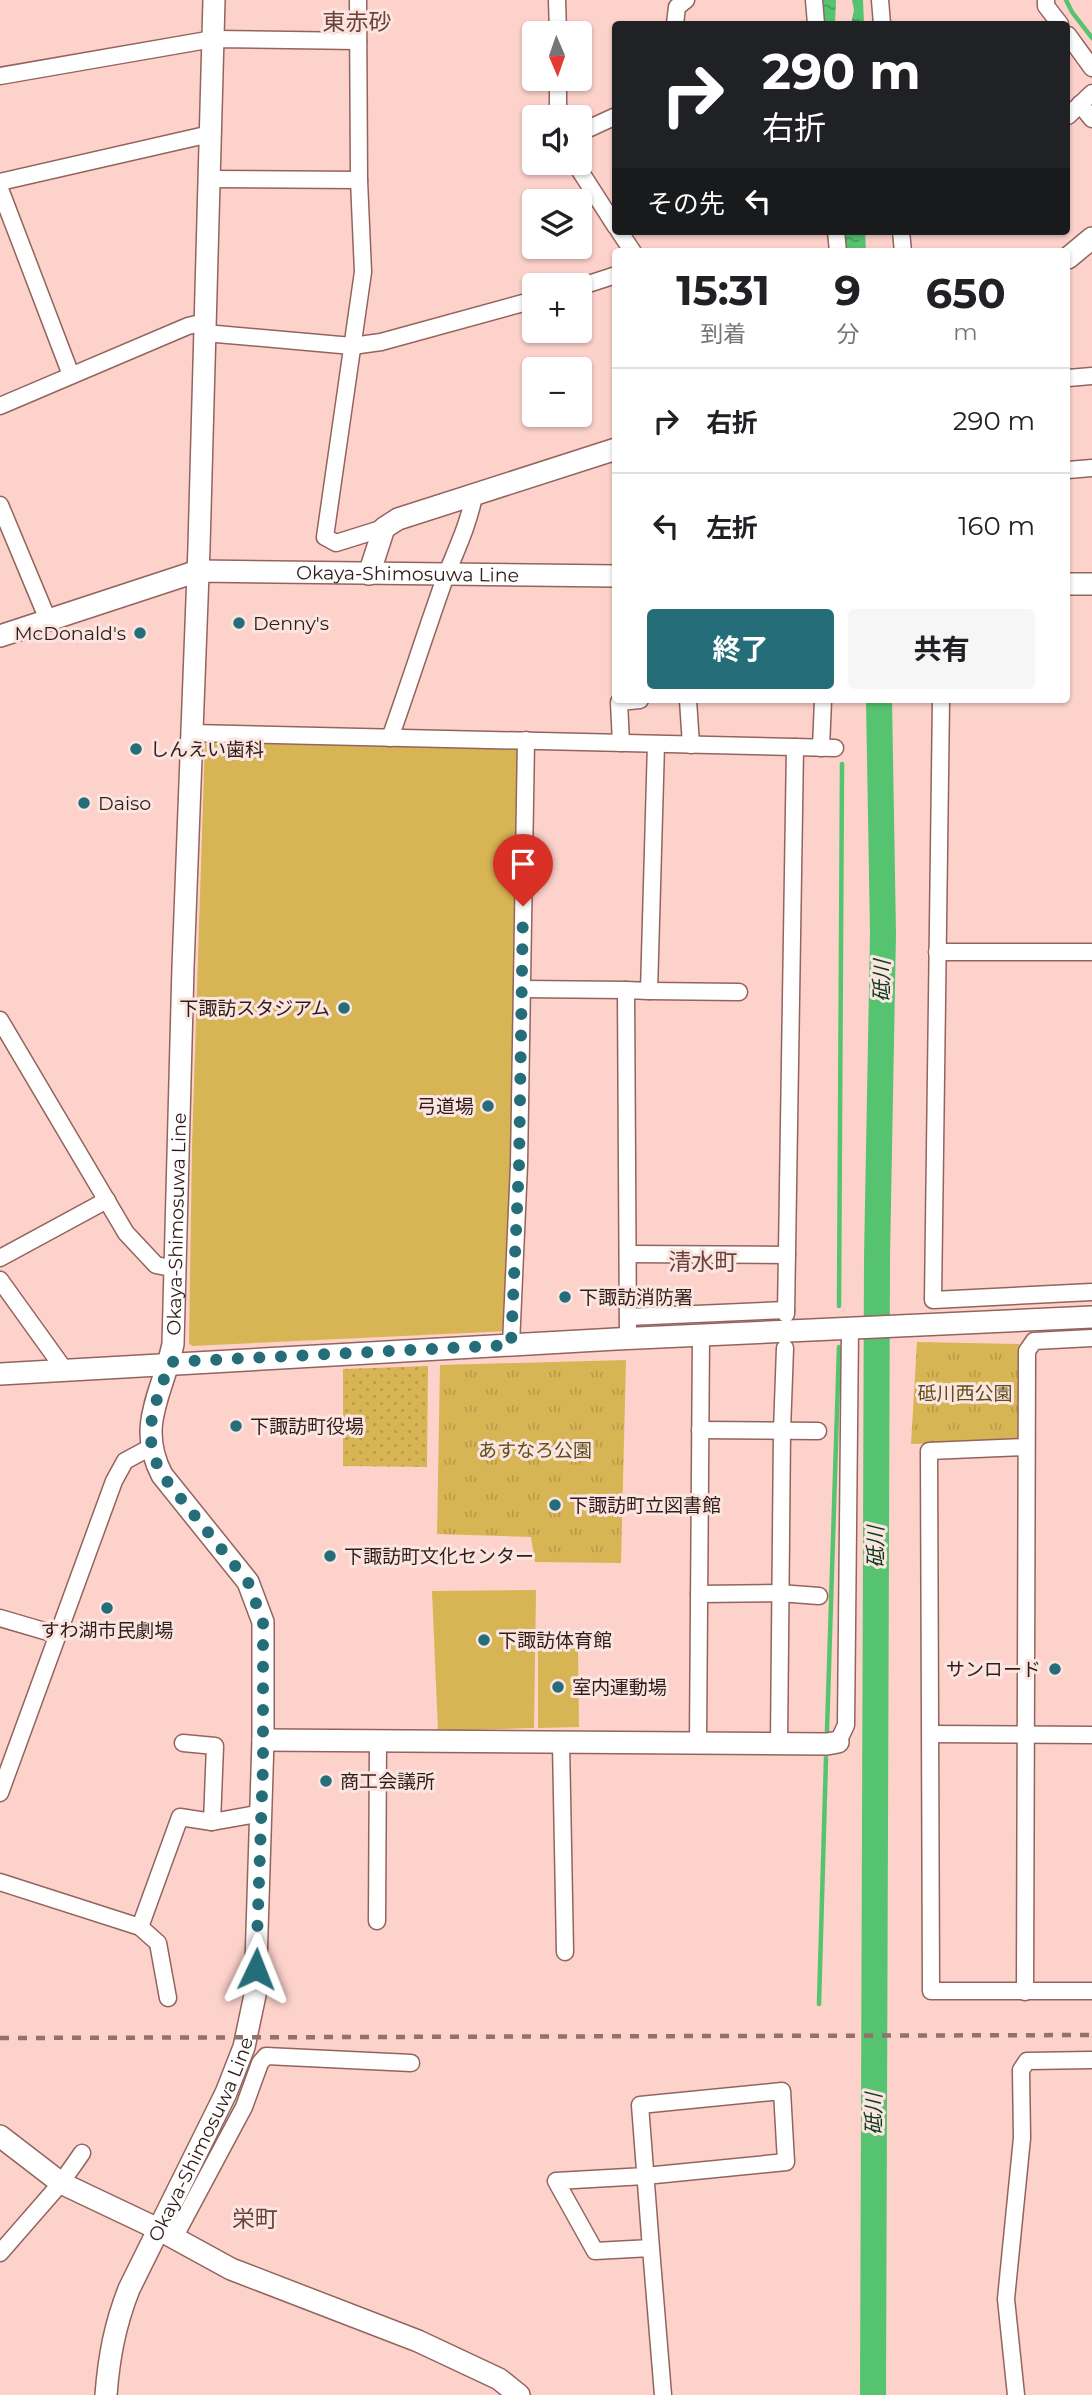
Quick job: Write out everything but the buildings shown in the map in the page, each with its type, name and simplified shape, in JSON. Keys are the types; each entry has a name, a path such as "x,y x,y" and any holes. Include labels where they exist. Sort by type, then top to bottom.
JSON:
{"street":[{"path":"198,571 214,0"},
{"path":"358,0 359,180 363,272 325,537 336,543 384,528 398,519 612,450"},
{"path":"558,0 558,21"},
{"path":"675,21 677,7 685,0"},
{"path":"814,0 816,21"},
{"path":"882,1 882,21"},
{"path":"1043,2 1058,21"},
{"path":"1070,38 1092,68"},
{"path":"0,76 213,40 358,41"},
{"path":"1070,114 1086,98 1092,119"},
{"path":"592,127 612,119"},
{"path":"0,182 209,134"},
{"path":"583,175 612,221"},
{"path":"209,179 359,180"},
{"path":"0,189 71,375"},
{"path":"1070,256 1092,238"},
{"path":"592,283 612,276"},
{"path":"0,406 188,326 352,346 381,342 522,303"},
{"path":"1070,378 1092,376"},
{"path":"1070,470 1092,468"},
{"path":"390,738 470,515 474,496"},
{"path":"0,505 48,620"},
{"path":"369,574 384,528"},
{"name":"Okaya-Shimosuwa Line","path":"106,2395 110,2352 117,2320 129,2289 166,2234 226,2093 244,2047 254,1995 262,1813 263,1622 248,1582 162,1475 151,1447 150,1427 153,1406 170,1362 173,1344 198,571"},
{"name":"Okaya-Shimosuwa Line","path":"0,636 198,571 612,576"},
{"path":"1070,584 1092,584"},
{"path":"620,703 621,743"},
{"path":"688,703 691,745"},
{"path":"192,733 828,748 823,703"},
{"path":"941,703 933,1300 1092,1292"},
{"path":"511,1345 519,1165 526,740"},
{"path":"649,990 656,744"},
{"path":"0,1374 170,1362 511,1345 628,1328 786,1312 795,747"},
{"path":"937,952 1092,952"},
{"path":"522,989 739,992"},
{"path":"626,990 628,1328"},
{"path":"0,1020 126,1233 156,1265 176,1269"},
{"path":"0,1258 107,1200"},
{"path":"628,1254 787,1255"},
{"path":"0,1280 64,1369"},
{"path":"628,1328 701,1335 1092,1317"},
{"path":"263,1740 698,1744 838,1742 846,1725 853,1328"},
{"path":"698,1744 701,1335"},
{"path":"1025,1992 1027,1351 1034,1341 1092,1338"},
{"path":"779,1744 779,1593 785,1348"},
{"path":"700,1430 818,1431"},
{"path":"0,1793 114,1481 125,1461 151,1447"},
{"path":"1026,1447 929,1451 931,1991 1092,1990"},
{"path":"699,1594 779,1593 819,1596"},
{"path":"0,1618 58,1635"},
{"path":"931,1734 1092,1735"},
{"path":"377,1921 378,1741"},
{"path":"183,1743 215,1746 212,1822"},
{"path":"561,1743 565,1952"},
{"path":"139,1927 180,1817 212,1822 262,1813"},
{"path":"0,1882 139,1927 158,1943 168,1998"},
{"path":"166,2234 244,2107 260,2063 266,2056 411,2063"},
{"path":"1016,2395 1006,2298 1022,2137 1021,2070 1027,2061 1092,2060"},
{"path":"651,2248 595,2251 556,2181 645,2176 786,2162 782,2091 639,2105 645,2176 651,2248 663,2395"},
{"path":"0,2136 61,2183 231,2269 418,2341 498,2387 519,2395"},
{"path":"0,2253 61,2183 82,2152"}],"green space":[{"path":"205,739 520,746 509,1331 192,1346 189,1343 192,1145"},
{"name":"砥川西公園","path":"917,1342 1019,1344 1018,1442 911,1444"},
{"name":"あすなろ公園","path":"626,1360 621,1563 535,1562 531,1537 437,1534 440,1365"},
{"path":"428,1366 427,1467 343,1466 343,1369"},
{"name":"下諏訪体育館","path":"536,1590 534,1728 438,1731 432,1591"},
{"name":"室内運動場","path":"538,1648 578,1648 579,1727 538,1728"}],"water":[{"path":"821,0 836,0 835,21 823,21"},
{"path":"852,0 863,0 864,21 852,21 854,10"},
{"path":"843,235 865,235 866,248 845,248"}],"waterway":[{"path":"1066,0 1092,38"},
{"name":"砥川","path":"873,2395 877,1258 883,933 879,703"},
{"path":"839,1306 842,764"},
{"path":"827,1731 839,1347"},
{"path":"819,2004 826,1758"}],"railway":[{"path":"0,2038 1092,2035"}],"place":[{"name":"Denny's","path":"239,623"},
{"name":"McDonald's","path":"140,633"},
{"name":"しんえい歯科","path":"136,749"},
{"name":"Daiso","path":"84,803"},
{"name":"下諏訪スタジアム","path":"344,1008"},
{"name":"弓道場","path":"488,1106"},
{"name":"下諏訪消防署","path":"565,1297"},
{"name":"下諏訪町役場","path":"236,1426"},
{"name":"下諏訪町立図書館","path":"555,1505"},
{"name":"下諏訪町文化センター","path":"330,1556"},
{"name":"すわ湖市民劇場","path":"107,1608"},
{"name":"下諏訪体育館","path":"484,1640"},
{"name":"サンロード","path":"1055,1669"},
{"name":"室内運動場","path":"558,1687"},
{"name":"商工会議所","path":"326,1781"}],"district":[{"name":"東赤砂","path":"357,22"},
{"name":"清水町","path":"703,1262"},
{"name":"栄町","path":"255,2219"}],"route":[{"path":"256,1969 263,1765 263,1622 248,1582 162,1475 155,1462 149,1437 153,1406 170,1362 511,1345 519,1165 523,906"}]}
